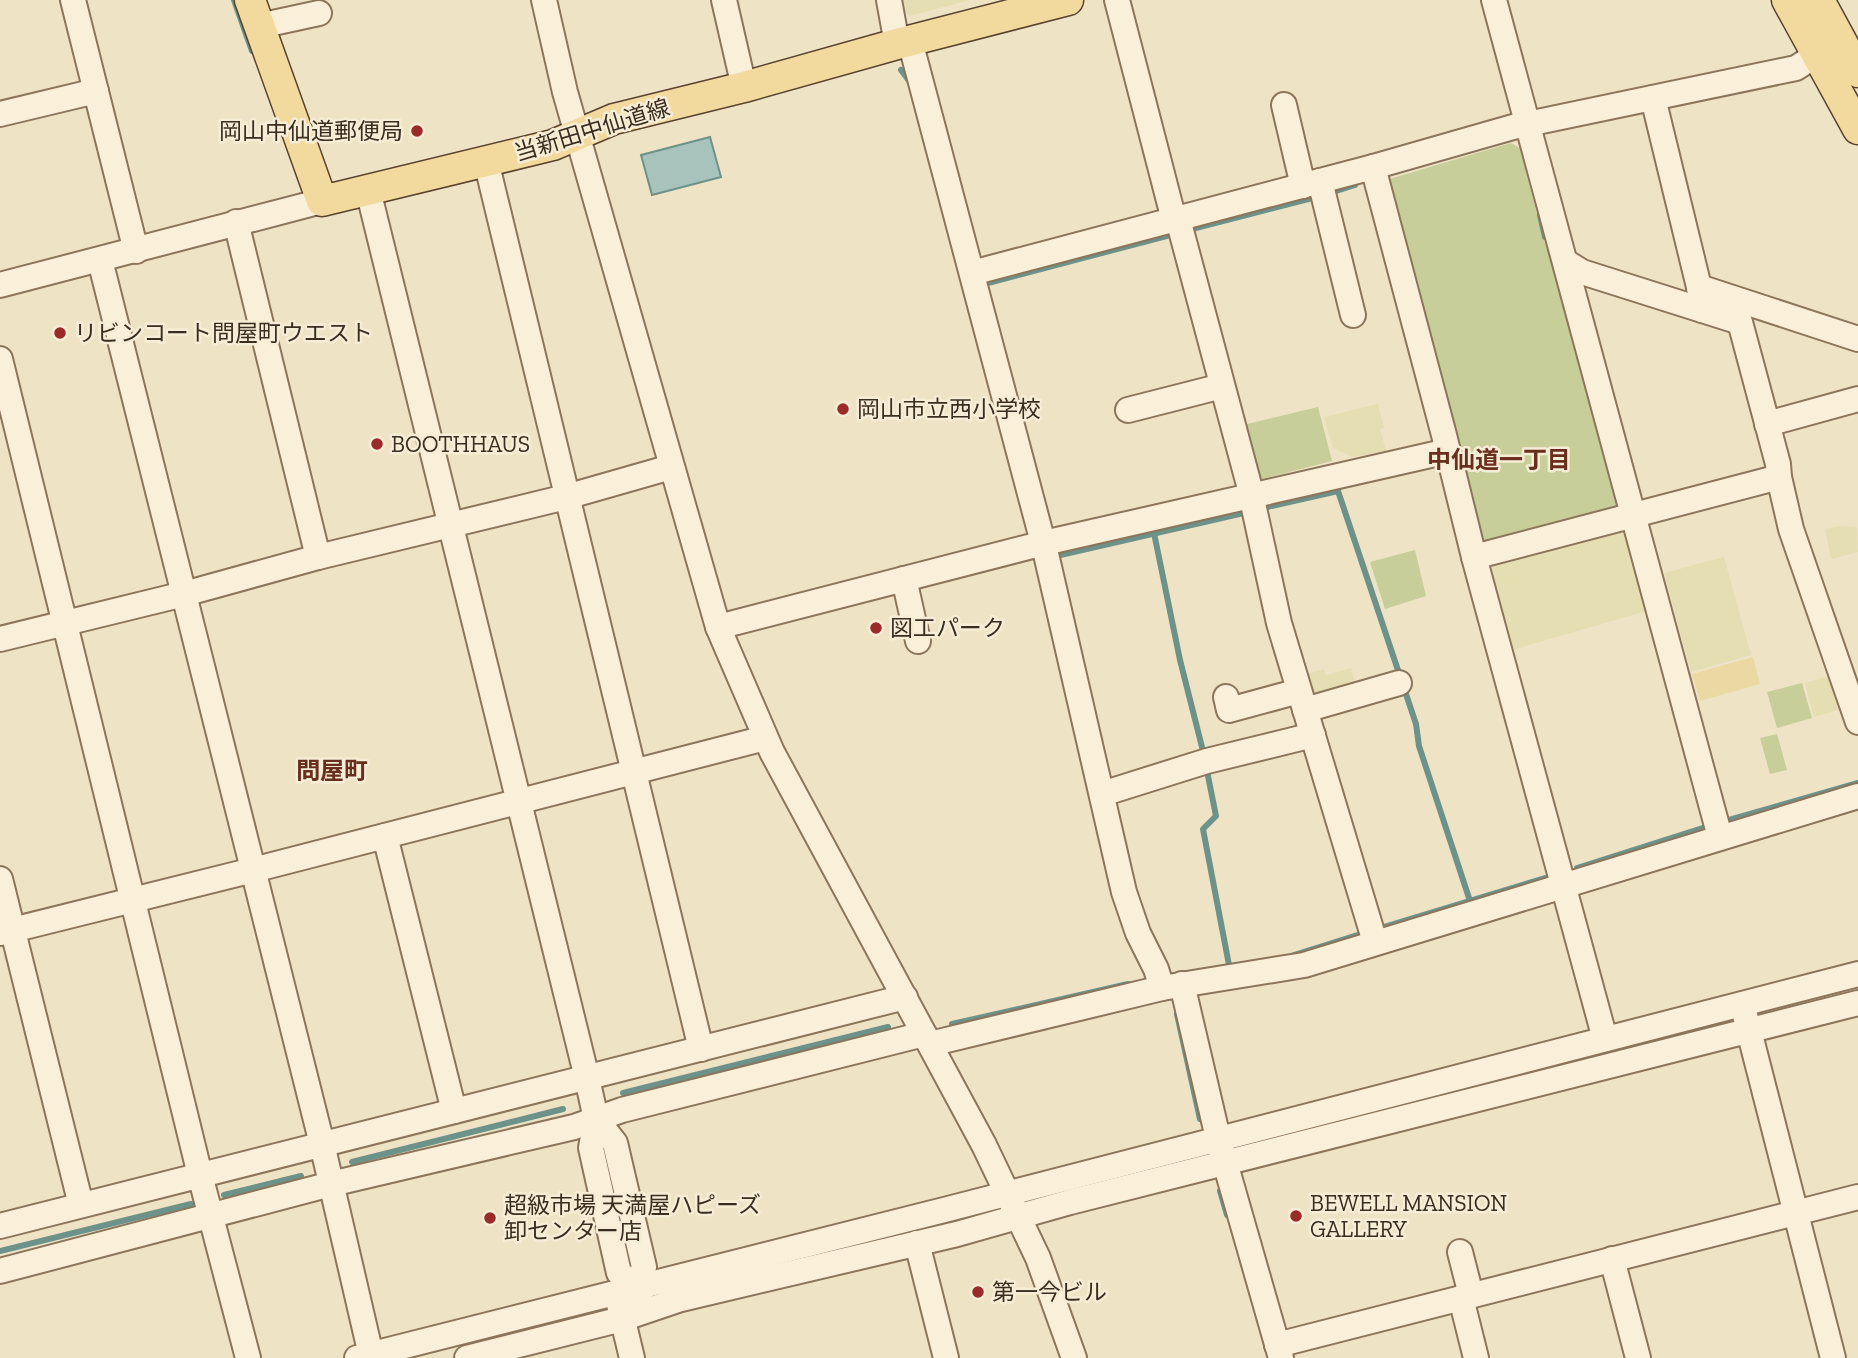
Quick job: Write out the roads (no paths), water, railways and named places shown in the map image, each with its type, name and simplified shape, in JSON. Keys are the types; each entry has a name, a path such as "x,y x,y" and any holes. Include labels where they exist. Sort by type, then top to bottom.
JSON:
{"main road":[{"name":"当新田中仙道線","path":"322,201 553,145 614,119 1068,0"},
{"path":"1787,0 1858,129"},
{"path":"1819,0 1858,72"},
{"path":"254,13 322,201"}],"street":[{"path":"73,0 136,251"},
{"path":"544,0 565,92 718,627 765,738 1007,1193 1038,1258 1074,1358"},
{"path":"724,0 744,87"},
{"path":"889,0 904,42 972,274 1044,543 1107,792 1124,892 1139,933 1167,982 1226,1164 1276,1340 1467,1291 1612,1259 1794,1205 1858,1197"},
{"path":"1117,0 1254,506 1279,624 1307,736 1373,934"},
{"path":"1494,0 1639,513 1718,829"},
{"path":"254,13 319,13"},
{"path":"972,274 1318,189 1373,167 1528,124 1796,68 1816,55"},
{"path":"0,114 96,91"},
{"path":"1653,98 1701,298 1740,322 1778,464 1791,529 1858,722"},
{"path":"1284,105 1318,189 1353,316"},
{"path":"486,161 701,1049"},
{"path":"1373,167 1474,557 1605,1039"},
{"path":"368,190 596,1119 615,1143 644,1267 627,1290 633,1315 632,1358"},
{"path":"0,285 322,201"},
{"path":"236,222 318,557"},
{"path":"100,260 331,1184 364,1356 1858,974"},
{"path":"1566,262 1581,272 1701,298 1858,339"},
{"path":"0,359 200,1175 248,1358"},
{"path":"1128,410 1222,386"},
{"path":"1767,424 1858,399"},
{"path":"718,627 1044,543 1254,506 1448,451"},
{"path":"0,639 184,594 318,557 566,497 671,467"},
{"path":"1474,557 1779,477"},
{"path":"904,579 918,641"},
{"path":"1226,696 1229,710 1399,682"},
{"path":"1107,792 1205,762 1307,736"},
{"path":"6,932 765,738"},
{"path":"0,1271 331,1184 561,1130 635,1107 1167,982 1304,965 1373,934 1562,887 1718,829 1858,796"},
{"path":"385,836 454,1111"},
{"path":"0,879 6,932 80,1205"},
{"path":"0,1226 905,997"},
{"path":"467,1358 633,1315 681,1299 917,1244 1858,1003"},
{"path":"1742,1004 1833,1358"},
{"path":"917,1244 946,1358"},
{"path":"1460,1252 1476,1358"},
{"path":"1612,1259 1638,1358"}],"water":[{"path":"710,137 721,177 652,195 641,155"}],"waterway":[{"path":"234,0 252,51"},
{"path":"901,70 910,82"},
{"path":"1330,193 1355,185"},
{"path":"1188,230 1320,196"},
{"path":"1540,215 1545,237"},
{"path":"984,284 1178,233"},
{"path":"1258,509 1338,491 1416,724 1419,746 1470,901"},
{"path":"1056,558 1248,512"},
{"path":"1154,533 1180,660 1204,755"},
{"path":"1206,766 1216,816 1203,829 1229,965"},
{"path":"1722,822 1858,783"},
{"path":"1577,868 1712,825"},
{"path":"1377,929 1545,878"},
{"path":"1294,955 1367,932"},
{"path":"952,1024 1128,984"},
{"path":"1177,1014 1200,1119"},
{"path":"623,1093 888,1027"},
{"path":"352,1162 563,1109"},
{"path":"224,1195 301,1176"},
{"path":"1220,1191 1227,1215"},
{"path":"0,1251 191,1204"}],"place":[{"name":"岡山中仙道郵便局","path":"417,131"},
{"name":"リビンコート問屋町ウエスト","path":"60,333"},
{"name":"岡山市立西小学校","path":"843,409"},
{"name":"BOOTHHAUS","path":"377,444"},
{"name":"図工パーク","path":"876,628"},
{"name":"BEWELL MANSION GALLERY","path":"1296,1216"},
{"name":"超級市場 天満屋ハピーズ 卸センター店","path":"490,1218"},
{"name":"第一今ビル","path":"978,1292"}],"district":[{"name":"中仙道一丁目","path":"1499,460"},
{"name":"問屋町","path":"332,771"}]}
